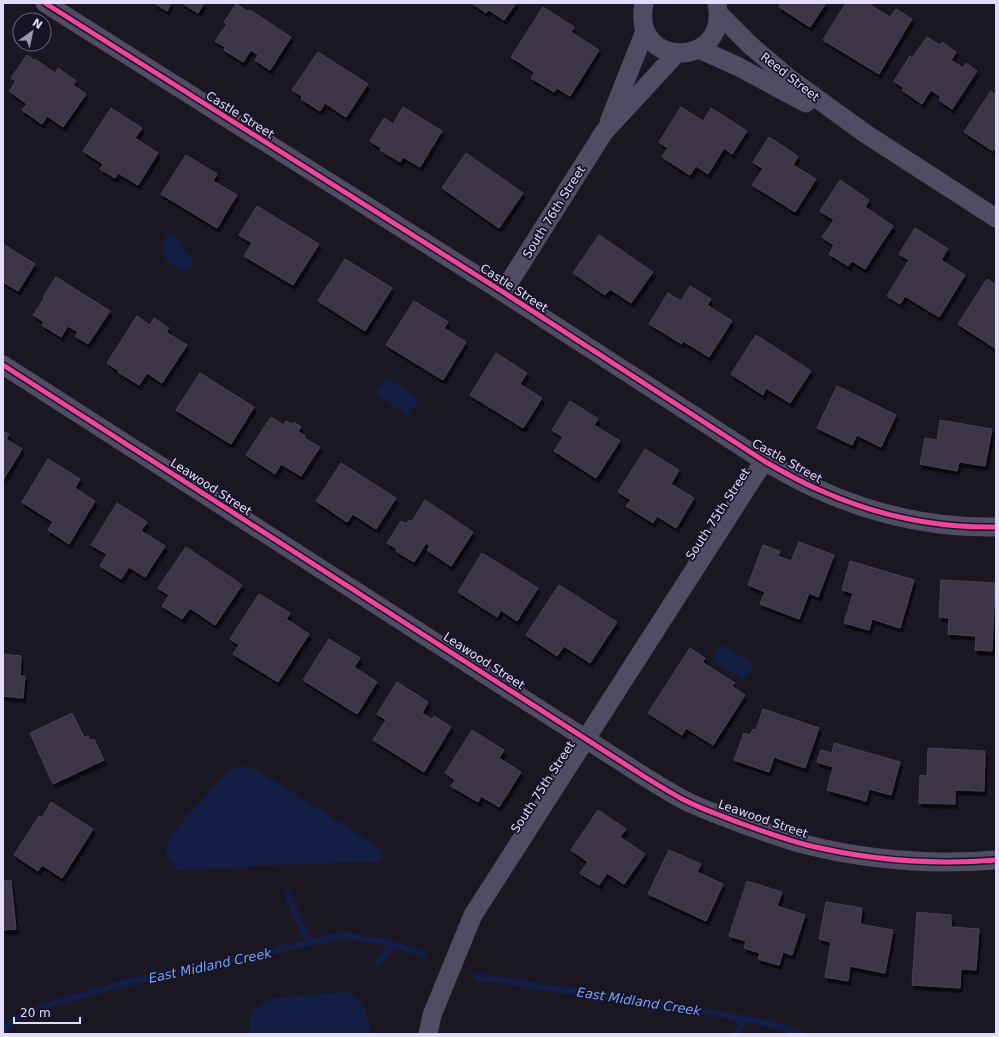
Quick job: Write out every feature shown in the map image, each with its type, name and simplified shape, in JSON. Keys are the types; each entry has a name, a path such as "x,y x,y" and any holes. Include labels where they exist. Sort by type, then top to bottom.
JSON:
{"street":[{"name":"Castle Street","path":"45,3 503,292 764,461 814,488 865,508 890,515 927,522 979,527 996,527"},
{"path":"640,13 651,40 658,47 677,53 688,53 699,49 714,34 718,24 718,9"},
{"name":"Reed Street","path":"718,9 750,45 790,79 866,134 996,218"},
{"name":"South 76th Street","path":"604,132 640,13"},
{"name":"Reed Street","path":"699,49 739,67 866,134"},
{"name":"South 76th Street","path":"503,292 604,132 677,53"},
{"name":"Leawood Street","path":"3,365 645,777 685,800 769,834 847,854 937,862 975,862 996,860"},
{"name":"South 75th Street","path":"428,1034 432,1015 472,915 764,461"}],"water":[{"path":"171,235 178,238 183,250 192,257 193,265 188,270 185,271 178,269 166,260 163,245 166,236"},
{"path":"386,377 419,399 408,416 375,394"},
{"path":"722,644 754,665 744,680 712,660"},
{"path":"244,766 258,771 352,830 382,851 380,863 357,862 178,870 170,862 167,855 166,847 169,836 229,770"},
{"path":"349,992 363,1006 371,1034 249,1034 249,1021 254,1009 273,998"}],"building":[{"path":"154,3 171,3 167,11"},
{"path":"182,3 204,3 198,13"},
{"path":"472,3 516,3 504,20 489,10 486,13"},
{"path":"781,3 826,3 810,27 779,7"},
{"path":"846,3 867,3 890,17 896,9 912,19 879,74 823,40"},
{"path":"236,4 249,12 250,10 291,37 270,70 255,60 258,55 251,50 243,62 224,50 225,47 215,41 227,24 224,22"},
{"path":"543,7 574,27 571,32 599,50 570,96 557,88 554,92 531,78 534,72 511,57"},
{"path":"927,37 940,45 942,42 956,52 951,60 963,68 966,63 977,71 952,109 939,100 941,97 931,90 922,104 902,90 904,88 894,81 910,56 912,58"},
{"path":"318,52 368,84 346,117 325,103 320,111 301,99 302,96 292,90"},
{"path":"27,55 55,73 58,68 76,81 73,85 86,94 63,127 47,116 42,124 22,110 27,104 9,91 16,81 11,78"},
{"path":"991,91 996,95 996,147 993,151 964,132"},
{"path":"403,107 442,131 420,167 403,157 400,162 380,150 381,148 370,141 384,118 393,124"},
{"path":"681,107 703,121 711,108 747,131 732,154 724,148 708,174 696,166 690,175 662,157 668,148 659,142"},
{"path":"111,108 142,128 135,138 158,153 138,185 118,173 115,178 100,169 103,164 83,151"},
{"path":"769,137 798,156 793,165 816,179 795,212 752,185 763,169 753,162"},
{"path":"466,153 523,193 499,228 442,188"},
{"path":"186,155 217,174 213,181 237,195 217,228 161,194"},
{"path":"840,180 869,200 865,207 893,226 865,269 852,261 848,266 829,254 834,245 822,237 834,220 820,211"},
{"path":"257,206 319,244 293,285 244,256 252,243 239,235"},
{"path":"915,228 948,249 941,260 965,275 939,317 905,296 900,304 887,296 909,260 899,254"},
{"path":"599,235 653,272 631,303 610,289 605,295 573,273"},
{"path":"3,244 35,264 18,291 3,282"},
{"path":"345,259 392,288 365,331 318,301"},
{"path":"56,277 110,311 88,344 75,336 78,332 68,326 61,337 42,325 44,322 33,315"},
{"path":"987,279 996,285 996,349 958,324"},
{"path":"690,286 711,299 707,305 732,321 709,357 683,341 682,344 649,324 668,293 681,301"},
{"path":"414,301 448,322 444,328 466,342 443,380 386,345"},
{"path":"137,316 150,325 154,318 169,328 166,332 187,345 162,383 147,373 139,385 107,363"},
{"path":"756,335 811,371 790,403 766,388 763,395 731,374"},
{"path":"496,353 527,373 520,384 542,398 523,428 470,395"},
{"path":"200,373 254,407 231,444 176,410"},
{"path":"837,386 896,415 881,447 857,435 852,445 817,428"},
{"path":"570,401 598,419 594,425 620,441 596,478 554,451 563,437 552,430"},
{"path":"271,417 284,425 286,421 292,424 294,422 301,427 298,431 305,436 304,438 320,447 301,476 281,464 275,474 246,455"},
{"path":"940,420 992,429 985,466 959,462 957,471 920,464 925,438 937,440"},
{"path":"3,431 9,434 6,439 22,449 3,480"},
{"path":"645,449 679,470 671,484 694,498 676,528 657,516 653,523 626,506 631,500 618,492"},
{"path":"48,459 80,479 75,488 95,501 69,544 48,530 53,522 22,502"},
{"path":"341,463 396,498 376,529 353,514 347,522 316,501"},
{"path":"425,500 473,532 451,566 427,550 430,546 426,543 414,562 396,551 397,549 387,543 401,521 406,524 409,520 412,521"},
{"path":"117,503 147,522 141,531 165,546 145,577 129,567 121,579 100,566 107,554 91,545"},
{"path":"799,542 834,555 818,597 809,593 799,619 760,604 765,592 748,585 763,545 780,551 778,556 791,561"},
{"path":"186,547 242,585 215,625 190,608 182,619 162,606 169,595 158,588"},
{"path":"482,553 538,588 517,621 501,610 497,617 458,592"},
{"path":"850,561 914,580 900,628 872,619 869,630 844,623 853,593 842,590"},
{"path":"941,580 995,583 992,651 975,650 976,636 948,634 949,618 939,617"},
{"path":"559,585 617,622 590,663 564,646 557,656 526,635"},
{"path":"259,594 290,613 286,619 309,634 278,682 233,654 239,645 230,639"},
{"path":"329,639 360,658 354,667 377,682 357,714 303,680"},
{"path":"690,648 705,658 702,662 735,683 732,686 745,695 713,745 686,728 682,735 648,713"},
{"path":"3,654 21,656 20,676 25,676 23,698 3,696"},
{"path":"397,682 428,702 422,713 432,719 434,716 451,727 424,772 373,740 386,720 377,714"},
{"path":"763,709 819,728 805,768 774,757 769,772 734,760 744,733 750,735 753,729 756,730"},
{"path":"72,713 84,737 88,736 90,741 94,739 104,760 53,784 30,733"},
{"path":"472,730 504,750 499,758 521,772 499,807 481,796 478,802 451,786 455,780 445,773"},
{"path":"834,743 900,762 891,795 869,789 866,801 827,790 833,767 817,762 821,750 832,753"},
{"path":"928,748 985,751 984,791 955,790 955,804 919,803 920,775 927,776"},
{"path":"51,802 93,829 62,878 42,865 38,871 14,855 39,816 42,818"},
{"path":"598,810 626,829 620,837 645,854 624,884 607,873 599,885 580,873 588,862 571,850"},
{"path":"669,850 701,864 697,872 723,884 706,921 648,894"},
{"path":"11,880 16,929 3,930 3,881"},
{"path":"747,881 782,892 777,906 805,915 792,955 783,952 779,965 758,959 760,953 744,948 746,941 729,936"},
{"path":"826,902 862,908 860,924 893,930 885,973 850,966 848,981 825,977 831,942 819,939"},
{"path":"917,912 951,915 951,927 979,929 976,970 961,969 960,988 912,985"}],"waterway":[{"path":"288,896 309,943"},
{"name":"East Midland Creek","path":"3,1029 25,1012 117,985 344,935 386,942 423,954"},
{"path":"378,963 392,944"},
{"name":"East Midland Creek","path":"477,977 703,1011 779,1026 800,1034"},
{"path":"736,1034 744,1019"}],"cycle path":[{"path":"45,3 503,292 764,461 782,471 808,485 836,497 903,518 949,525 996,527"},
{"path":"3,365 645,777 684,800 765,832 798,843 830,850 877,858 901,860 948,862 996,860"}]}
